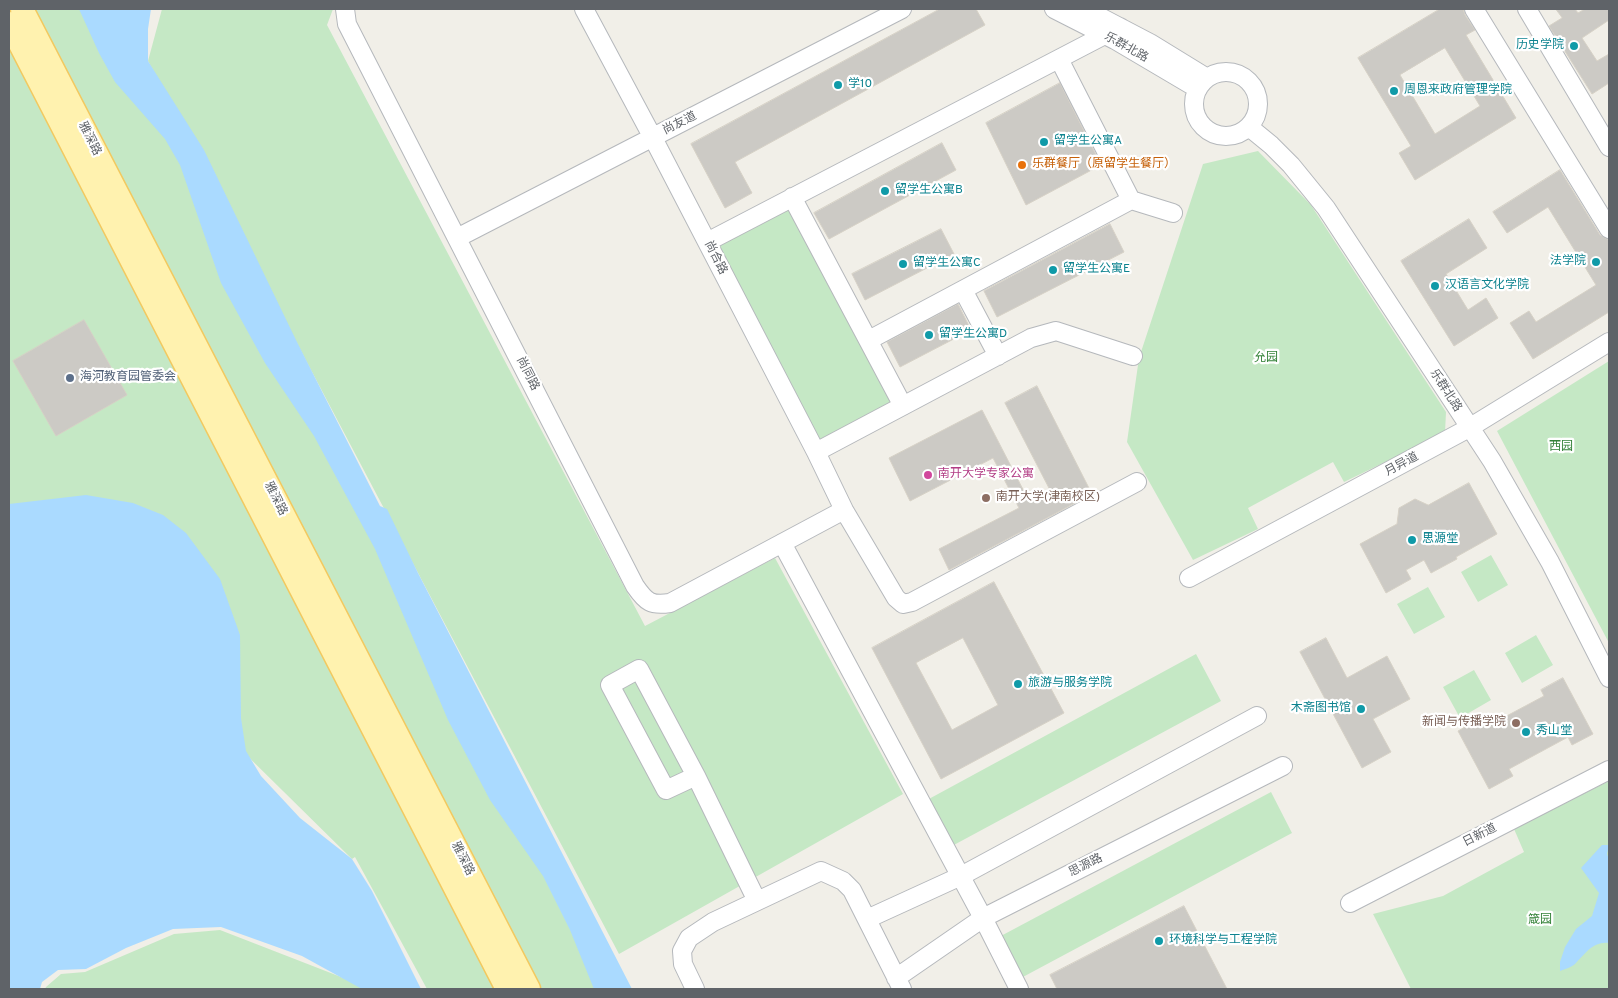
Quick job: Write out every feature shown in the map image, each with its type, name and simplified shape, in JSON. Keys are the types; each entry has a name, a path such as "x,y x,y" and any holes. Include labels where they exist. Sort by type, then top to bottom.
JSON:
{"main road":[{"name":"雅深路","path":"22,9 529,989"},
{"name":"雅深路","path":"9,23 507,989"}],"street":[{"name":"尚同路","path":"345,9 347,24 626,569 643,598 656,605 670,603 844,510"},
{"name":"尚合路","path":"584,9 816,452 844,510 896,598 903,604 920,598 1137,482"},
{"name":"尚友道","path":"457,238 902,9"},
{"name":"乐群北路","path":"1054,9 1113,31"},
{"name":"乐群北路","path":"1085,9 1113,31 1202,83"},
{"path":"1474,9 1609,229"},
{"path":"1527,9 1609,148"},
{"path":"707,242 1113,31"},
{"path":"1059,59 1131,200"},
{"path":"1216,73 1236,73 1245,78 1252,85 1258,102 1254,120 1249,127 1233,136 1224,136 1207,130 1200,124 1194,107 1202,83 1216,73"},
{"name":"乐群北路","path":"1249,127 1271,145 1326,208 1492,461 1550,562 1609,678"},
{"path":"792,197 903,406"},
{"path":"869,340 1131,200 1173,213"},
{"path":"963,290 998,356"},
{"path":"816,452 1031,338 1056,331 1133,356"},
{"name":"月异道","path":"1189,578 1469,428 1609,342"},
{"path":"782,543 984,918 1019,989"},
{"path":"696,776 666,790 610,685 639,670 696,776 757,901"},
{"path":"867,919 961,876 1257,716"},
{"name":"思源路","path":"899,984 984,918 1283,766"},
{"name":"日新道","path":"1350,902 1609,770"},
{"path":"695,989 683,964 682,951 689,938 713,922 821,871 843,881 852,890 899,984"}],"green space":[{"path":"9,9 104,9 605,989 427,989 355,857 352,859 9,521"},
{"path":"162,9 333,9 327,25 645,626 775,558 903,794 619,954 148,61"},
{"name":"允园","path":"1258,151 1311,205 1446,412 1445,433 1344,482 1333,462 1248,508 1258,529 1193,560 1127,442 1139,358 1203,164"},
{"path":"792,206 894,402 820,441 717,245"},
{"name":"西园","path":"1609,361 1609,643 1497,431"},
{"path":"1491,555 1508,585 1478,602 1461,572"},
{"path":"1428,587 1445,617 1414,634 1397,604"},
{"path":"1536,635 1553,665 1522,683 1505,653"},
{"path":"1196,654 1221,701 952,846 927,800"},
{"path":"1474,670 1491,700 1460,718 1443,687"},
{"name":"箴园","path":"1609,781 1609,989 1411,989 1373,914 1443,896 1524,852 1514,829"},
{"path":"1271,792 1292,833 1021,978 999,937"},
{"path":"220,930 372,989 45,989 61,974 85,972 174,934"}],"water":[{"path":"79,9 151,9 148,29 148,61 204,150 296,340 380,506 387,509 632,989 594,989 570,930 543,876 490,800 448,720 375,549 314,436 265,363 221,283 180,165 165,139 115,82 99,53"},
{"path":"86,495 133,503 163,515 186,533 220,579 240,635 241,718 246,751 261,776 300,818 352,859 372,891 421,989 362,989 302,956 221,927 173,929 126,948 86,969 58,970 42,982 40,989 9,989 9,504"},
{"path":"1602,845 1609,845 1607,854 1609,859 1609,943 1594,946 1574,965 1560,971 1560,962 1565,947 1576,929 1592,916 1599,893 1581,868"}],"building":[{"name":"学10","path":"940,9 976,9 985,25 735,162 752,193 725,208 691,144"},
{"name":"周恩来政府管理学院","path":"1440,9 1463,9 1475,30 1466,35 1516,118 1415,180 1399,153 1411,146 1358,58","holes":["1445,48 1480,106 1435,134 1400,75"]},
{"name":"历史学院","path":"1556,9 1575,9 1578,13 1585,9 1609,9 1609,20 1582,38 1597,61 1609,54 1609,83 1592,94 1549,26 1562,18"},
{"name":"留学生公寓A","path":"1060,83 1101,165 1026,205 986,123"},
{"name":"留学生公寓B","path":"942,143 956,170 829,239 814,213"},
{"name":"法学院","path":"1560,170 1600,235 1609,240 1609,312 1533,359 1510,323 1529,311 1536,322 1596,285 1548,207 1507,233 1493,212"},
{"name":"汉语言文化学院","path":"1469,219 1487,248 1446,274 1468,310 1486,298 1498,318 1454,346 1401,261"},
{"name":"留学生公寓E","path":"1110,224 1124,252 997,317 984,291"},
{"name":"留学生公寓C","path":"941,229 954,254 865,300 852,274"},
{"name":"留学生公寓D","path":"958,304 971,330 900,367 887,342"},
{"name":"海河教育园管委会","path":"84,320 127,395 56,436 13,361"},
{"name":"南开大学专家公寓","path":"1037,386 1092,494 949,570 939,549 1019,508 993,458 910,501 889,458 982,410 1030,503 1051,492 1005,403"},
{"name":"思源堂","path":"1469,483 1497,534 1431,573 1424,560 1406,570 1411,579 1386,593 1360,544 1397,524 1399,508 1415,499 1428,505"},
{"name":"旅游与服务学院","path":"994,582 1064,713 941,779 872,648","holes":["963,638 998,705 952,730 916,663"]},
{"name":"木斋图书馆","path":"1326,638 1347,678 1387,656 1410,699 1373,719 1391,752 1362,768 1300,652"},
{"name":"秀山堂","path":"1563,678 1593,734 1572,745 1568,737 1509,769 1513,776 1489,789 1458,731 1481,718 1486,727 1544,696 1541,690"},
{"name":"环境科学与工程学院","path":"1184,906 1227,989 1057,989 1050,975"}],"place":[{"name":"历史学院","path":"1574,46"},
{"name":"学10","path":"838,85"},
{"name":"周恩来政府管理学院","path":"1394,91"},
{"name":"留学生公寓A","path":"1044,142"},
{"name":"乐群餐厅（原留学生餐厅）","path":"1022,165"},
{"name":"留学生公寓B","path":"885,191"},
{"name":"法学院","path":"1596,262"},
{"name":"留学生公寓C","path":"903,264"},
{"name":"留学生公寓E","path":"1053,270"},
{"name":"汉语言文化学院","path":"1435,286"},
{"name":"留学生公寓D","path":"929,335"},
{"name":"海河教育园管委会","path":"70,378"},
{"name":"南开大学专家公寓","path":"928,475"},
{"name":"南开大学(津南校区)","path":"986,498"},
{"name":"思源堂","path":"1412,540"},
{"name":"旅游与服务学院","path":"1018,684"},
{"name":"木斋图书馆","path":"1361,709"},
{"name":"新闻与传播学院","path":"1516,723"},
{"name":"秀山堂","path":"1526,732"},
{"name":"环境科学与工程学院","path":"1159,941"}]}
